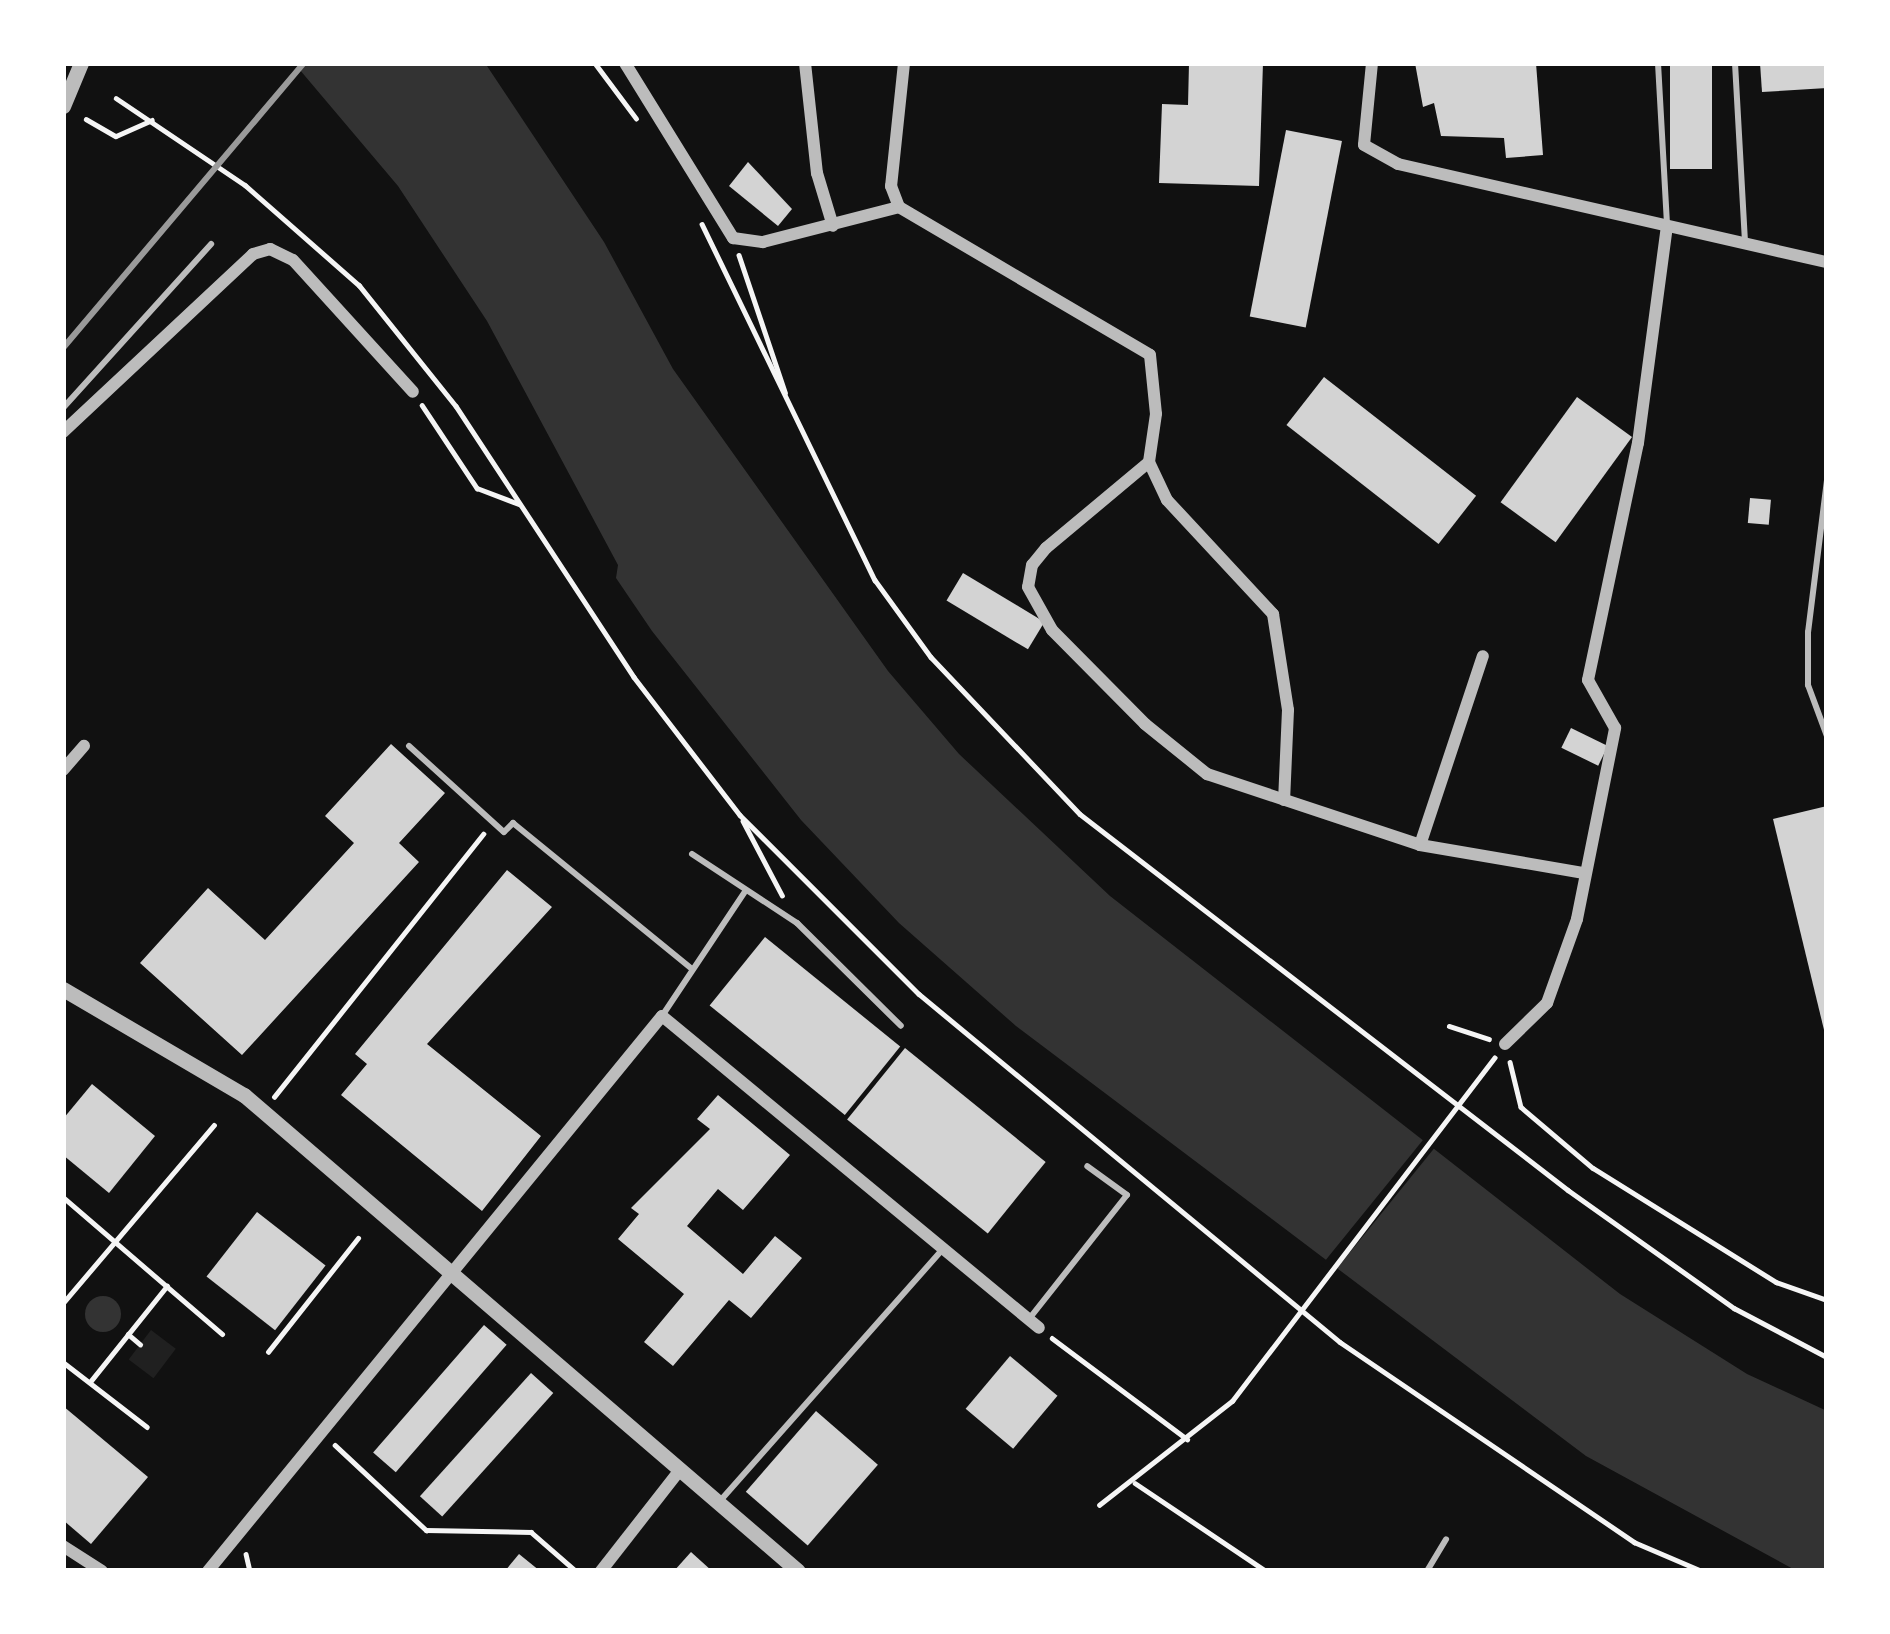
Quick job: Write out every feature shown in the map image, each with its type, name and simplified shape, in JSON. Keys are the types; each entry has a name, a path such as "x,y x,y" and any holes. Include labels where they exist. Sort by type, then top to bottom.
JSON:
{"street":[{"path":"63,105 82,63"},
{"path":"625,63 734,238 763,242 899,207"},
{"path":"806,63 817,172 833,226"},
{"path":"904,63 891,186 899,207 1150,355 1156,414 1149,461 1166,500 1273,614 1288,710 1284,800"},
{"path":"1372,63 1364,145 1398,164 1827,262"},
{"path":"1505,1044 1547,1003 1577,919 1615,728 1588,680 1638,443 1667,226"},
{"path":"63,433 253,254 270,250 293,260 413,392"},
{"path":"1149,461 1046,548 1032,565 1028,587 1052,629 1144,724 1207,774 1420,844 1583,873"},
{"path":"1420,844 1483,656"},
{"path":"63,770 84,746"},
{"path":"63,989 263,1111 798,1571"},
{"path":"208,1571 662,1016 1034,1324"},
{"path":"601,1571 679,1472"},
{"path":"63,1546 102,1571"}],"lane":[{"path":"1658,63 1667,226"},
{"path":"1735,63 1745,244"},
{"path":"63,408 211,244"},
{"path":"1827,481 1808,632 1808,685 1827,736"},
{"path":"409,746 504,832 513,823 692,968"},
{"path":"692,854 797,923 902,1026"},
{"path":"662,1016 746,890"},
{"path":"555,1119 569,1131"},
{"path":"1034,1324 1127,1195 1087,1166"},
{"path":"717,1503 944,1248"},
{"path":"1427,1571 1446,1539"}],"path":[{"path":"595,63 645,130"},
{"path":"116,98 152,119 314,238 359,285 456,406 519,504 740,815 797,923"},
{"path":"86,119 116,136 152,119"},
{"path":"692,208 875,580 932,657 1080,814 1568,1190 1734,1308 1827,1357"},
{"path":"734,238 785,399"},
{"path":"413,392 478,488 519,504"},
{"path":"740,815 920,994 1340,1342 1634,1542 1702,1571"},
{"path":"263,1111 493,821"},
{"path":"1449,1026 1505,1044"},
{"path":"1505,1044 1521,1107 1593,1168 1777,1282 1827,1300"},
{"path":"1099,1505 1135,1484 1232,1401 1505,1044"},
{"path":"63,1303 214,1125"},
{"path":"63,1196 222,1334"},
{"path":"268,1352 358,1238"},
{"path":"90,1382 166,1286"},
{"path":"1034,1324 1186,1438"},
{"path":"128,1334 140,1344"},
{"path":"63,1362 147,1427"},
{"path":"322,1433 427,1530 531,1532 576,1571"},
{"path":"1135,1484 1266,1571"}],"shaded area":[{"path":"294,63 485,63 604,242 673,369 888,671 959,754 1110,896 1620,1294 1747,1374 1827,1411 1827,1571 1795,1570 1586,1456 1016,1026 899,923 801,820 652,631 616,578 618,565 487,321 398,186"},
{"path":"103,1296 116,1301 121,1314 116,1327 103,1332 90,1327 85,1314 90,1301"},
{"path":"151,1330 176,1349 153,1378 129,1360"}],"pier":[{"path":"1427,1135 1438,1144 1332,1274 1321,1266"}],"building":[{"path":"1189,63 1263,63 1259,186 1159,183 1162,104 1188,105"},
{"path":"1415,63 1536,63 1543,155 1506,158 1504,138 1441,136 1434,103 1423,107"},
{"path":"1670,63 1712,63 1712,169 1670,169"},
{"path":"1760,63 1827,63 1827,88 1762,92"},
{"path":"1286,130 1342,141 1306,327 1250,317"},
{"path":"748,162 792,209 778,226 729,186"},
{"path":"1324,377 1476,496 1439,544 1286,425"},
{"path":"1577,397 1632,437 1556,542 1501,502"},
{"path":"1750,498 1771,500 1769,525 1748,523"},
{"path":"963,573 1044,622 1028,649 947,600"},
{"path":"1571,728 1608,746 1598,766 1561,748"},
{"path":"391,744 445,793 399,843 419,862 242,1055 140,963 208,888 265,940 354,843 325,816"},
{"path":"1827,806 1827,1034 1825,1034 1773,819"},
{"path":"507,870 552,907 427,1044 541,1136 482,1211 341,1095 367,1064 355,1054"},
{"path":"765,937 900,1047 845,1115 710,1005"},
{"path":"905,1048 1046,1162 988,1233 847,1119"},
{"path":"92,1084 155,1136 109,1193 63,1155 63,1119"},
{"path":"718,1095 790,1155 743,1210 718,1189 687,1226 743,1274 775,1236 802,1258 751,1318 729,1300 673,1366 644,1342 684,1294 618,1239 639,1214 631,1208 710,1129 697,1119"},
{"path":"257,1212 326,1266 275,1330 207,1277"},
{"path":"484,1325 507,1345 396,1472 373,1453"},
{"path":"1010,1356 1057,1396 1013,1449 966,1409"},
{"path":"531,1373 553,1393 442,1516 420,1496"},
{"path":"63,1406 148,1477 91,1544 63,1520"},
{"path":"816,1411 878,1465 808,1546 746,1492"},
{"path":"691,1552 712,1571 674,1571"},
{"path":"519,1554 540,1571 505,1571"}],"railway":[{"path":"63,348 304,63"}]}
